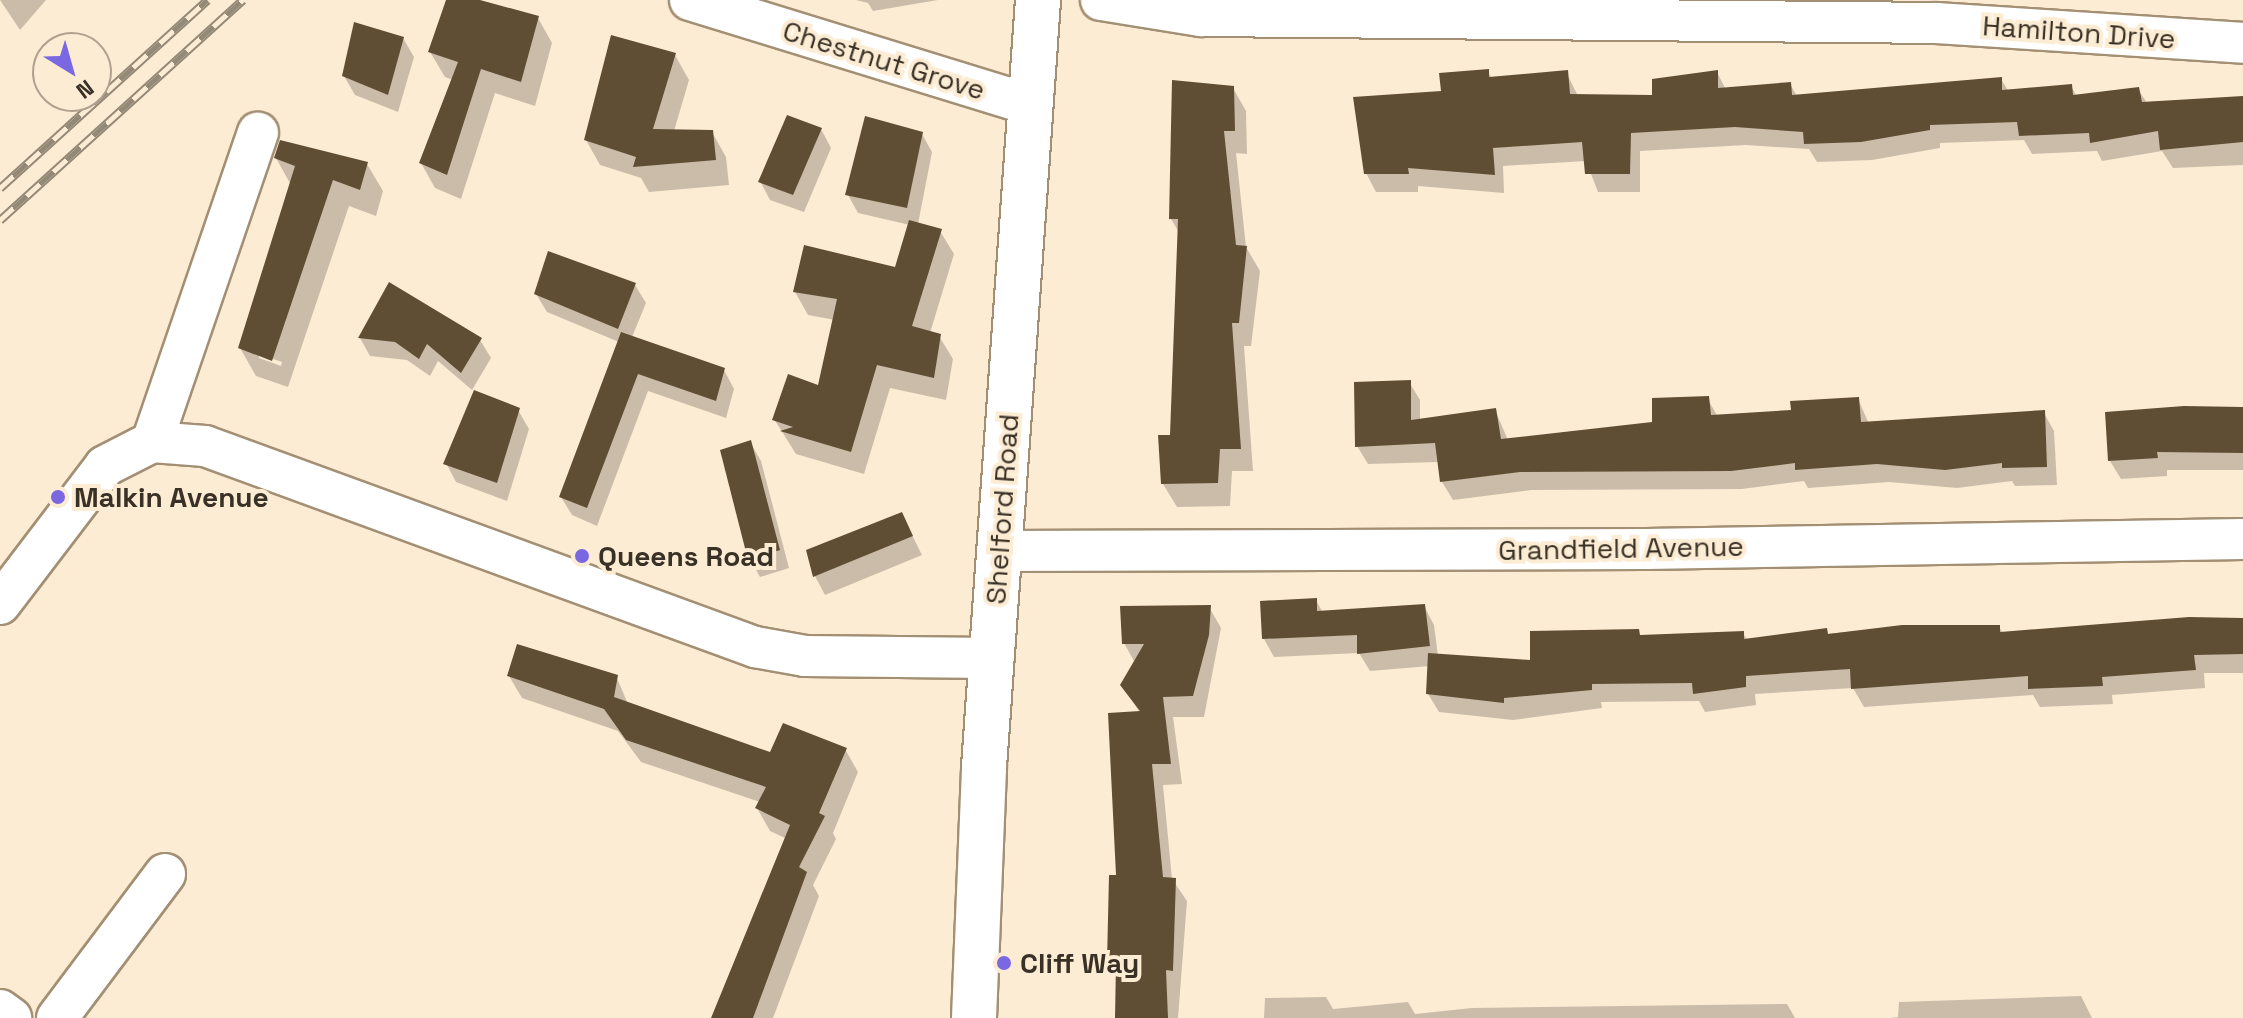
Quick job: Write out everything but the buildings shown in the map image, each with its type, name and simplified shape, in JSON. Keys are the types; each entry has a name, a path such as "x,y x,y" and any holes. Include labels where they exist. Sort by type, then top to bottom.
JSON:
{"street":[{"name":"Chestnut Grove","path":"690,0 1031,105"},
{"name":"Shelford Road","path":"974,1018 991,658 1038,0"},
{"name":"Hamilton Drive","path":"1101,0 1201,16 1937,23 2243,43"},
{"path":"152,442 258,133"},
{"path":"0,604 105,466 152,442 205,446 755,647 805,656 991,658"},
{"name":"Grandfield Avenue","path":"998,551 1646,549 2243,539"},
{"path":"57,1018 165,874"},
{"path":"0,1010 11,1018"}],"railway":[{"path":"0,188 207,0"},
{"path":"0,220 243,0"}],"place":[{"name":"Malkin Avenue","path":"58,497"},
{"name":"Queens Road","path":"582,556"},
{"name":"Cliff Way","path":"1004,963"}]}
